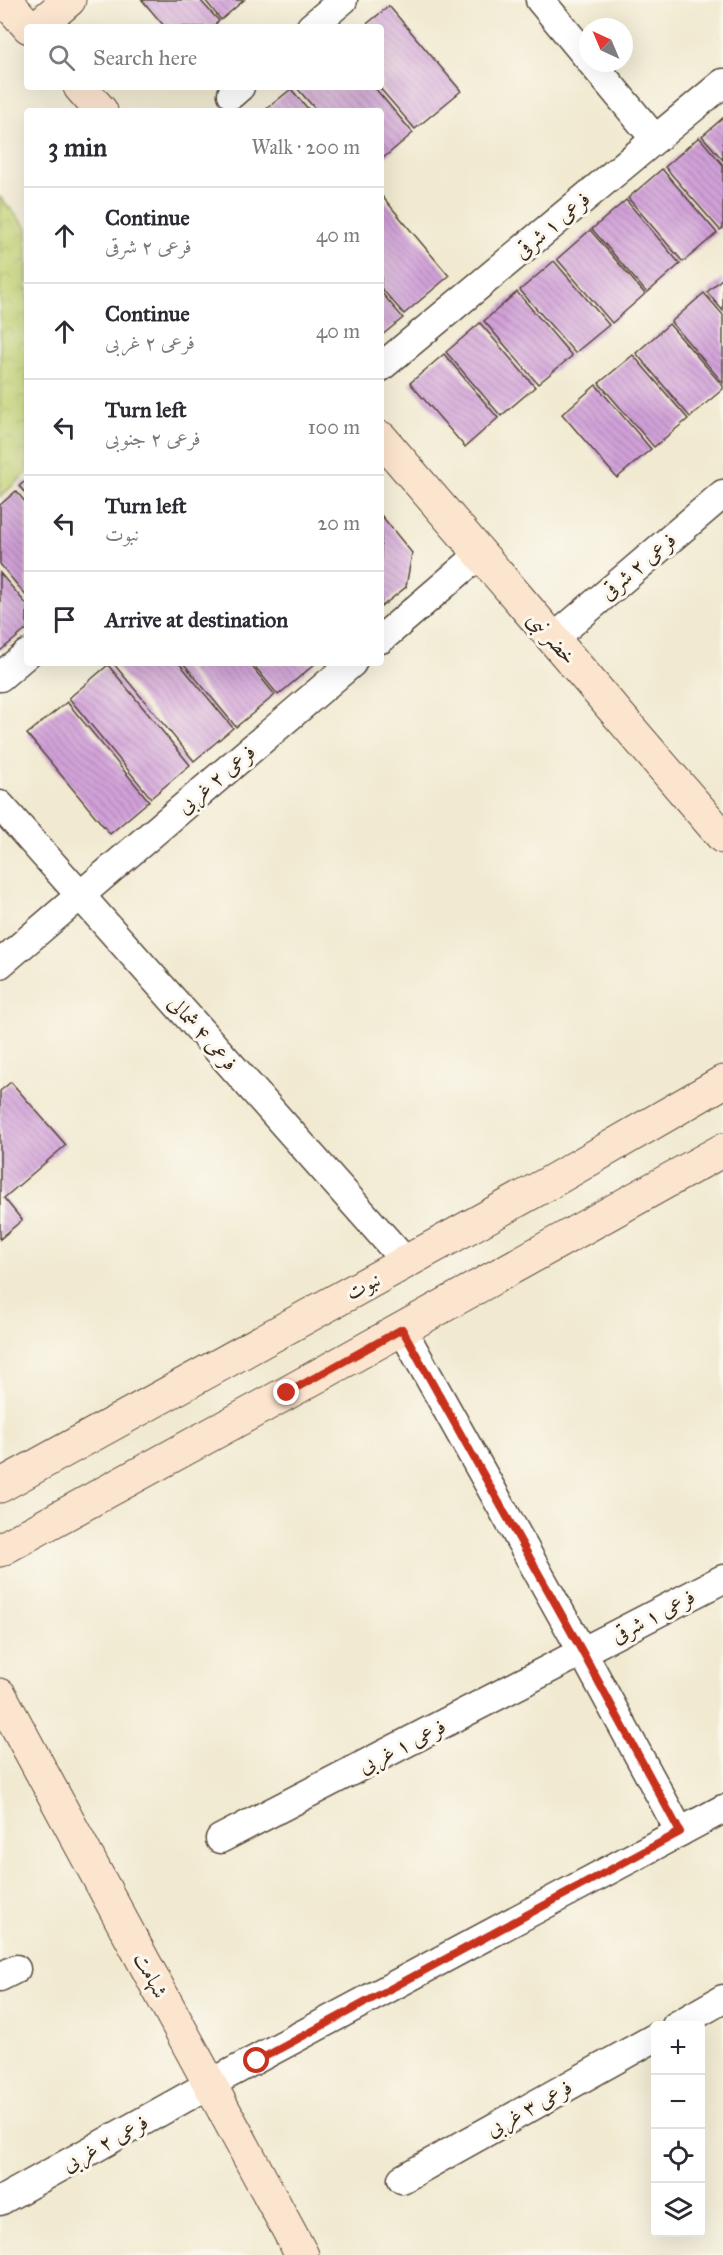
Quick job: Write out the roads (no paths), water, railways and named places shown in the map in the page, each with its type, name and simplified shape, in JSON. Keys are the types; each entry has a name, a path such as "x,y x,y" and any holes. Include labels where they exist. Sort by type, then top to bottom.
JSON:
{"main road":[{"path":"5,0 26,24"},
{"path":"41,24 69,0"},
{"path":"83,90 98,108"},
{"name":"خضر نبی","path":"384,442 723,837"},
{"name":"نبوت","path":"0,1486 547,1184 723,1082"},
{"path":"0,1550 723,1150"},
{"name":"شهامت","path":"0,1695 302,2255"}],"street":[{"path":"315,24 343,0"},
{"path":"540,0 579,47"},
{"path":"599,72 655,140"},
{"name":"فرعی ۱ شرقی","path":"384,365 723,83"},
{"name":"فرعی ۲ شرقی","path":"553,639 723,494"},
{"path":"384,636 480,554"},
{"path":"0,677 24,657"},
{"name":"فرعی ۲ غربی","path":"81,895 348,666"},
{"name":"فرعی ۴ شمالی","path":"0,805 406,1262"},
{"path":"0,964 81,895"},
{"path":"402,1329 680,1832"},
{"name":"فرعی ۱ شرقی","path":"583,1653 723,1579"},
{"name":"فرعی ۱ غربی","path":"220,1839 583,1653"},
{"path":"210,2084 723,1809"},
{"path":"683,2021 723,1999"},
{"name":"فرعی ۳ غربی","path":"402,2179 651,2040"},
{"name":"فرعی ۲ غربی","path":"0,2201 210,2084"}]}
